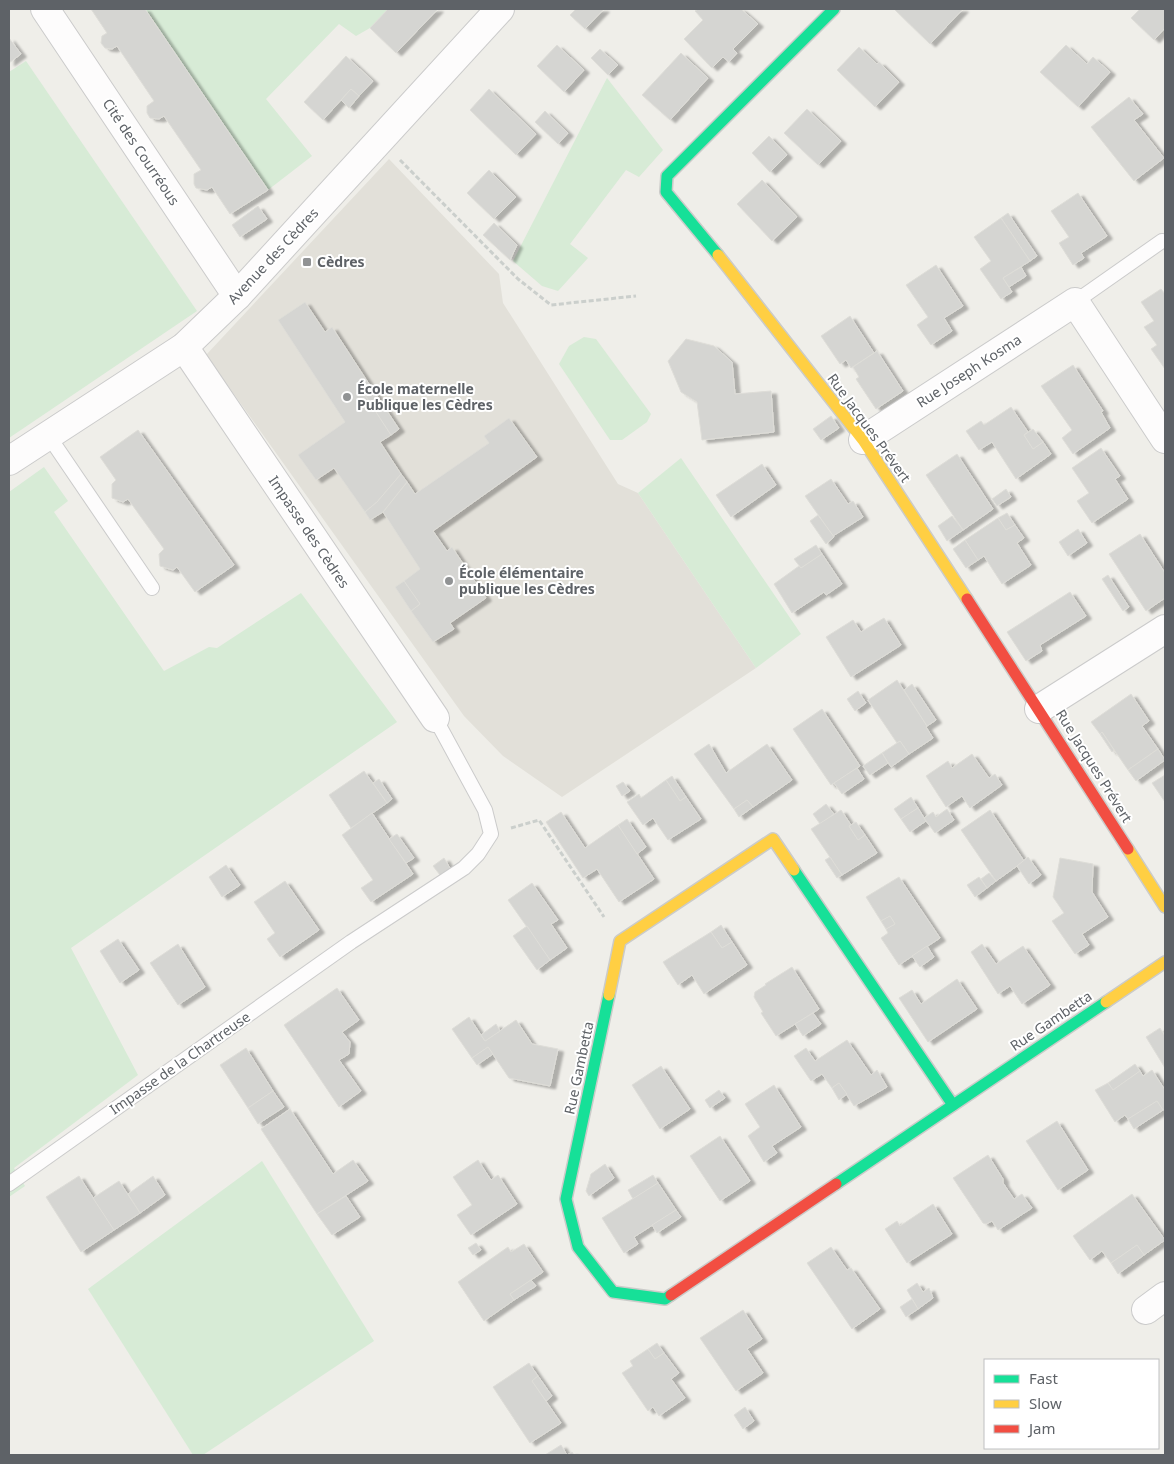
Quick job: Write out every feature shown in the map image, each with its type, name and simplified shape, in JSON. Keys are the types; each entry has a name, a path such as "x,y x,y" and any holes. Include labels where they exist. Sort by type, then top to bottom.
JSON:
{"street":[{"name":"Cité des Courréous","path":"45,9 237,296"},
{"name":"Avenue des Cèdres","path":"9,461 184,347 237,296 500,9"},
{"name":"Rue Jacques Prévert","path":"834,9 667,176 666,192 734,273 864,440 1040,709 1165,907"},
{"name":"Rue Joseph Kosma","path":"864,440 1075,302"},
{"path":"1075,302 1165,439"},
{"name":"Impasse des Cèdres","path":"184,347 435,718"},
{"path":"1040,709 1165,629"},
{"path":"620,941 773,839 953,1105"},
{"name":"Rue Gambetta","path":"620,941 566,1199 578,1247 613,1292 665,1298 1165,962"}],"lane":[{"name":"Rue Joseph Kosma","path":"1075,302 1162,241"},
{"path":"48,435 152,588"},
{"path":"435,718 485,810 491,834"},
{"name":"Impasse de la Chartreuse","path":"9,1184 351,942 464,868 478,854 491,834"}],"path":[{"path":"381,140 518,279 551,305 636,296"},
{"path":"491,834 539,820 620,941"}],"shaded area":[{"path":"389,159 499,274 503,303 618,484 638,493 756,668 562,797 503,756 464,716 206,355"}],"green space":[{"path":"145,9 388,9 370,28 356,36 339,24 266,99 312,156 268,190"},
{"path":"26,61 197,311 9,438 9,72"},
{"path":"607,78 663,150 639,177 626,170 570,244 588,258 558,291 542,286 513,261"},
{"path":"584,337 596,339 651,414 647,422 622,440 610,440 559,364 569,346"},
{"path":"681,458 801,634 756,668 638,493"},
{"path":"44,467 68,501 54,512 164,671 209,647 217,648 301,593 397,722 71,948 138,1075 14,1168 25,1186 9,1197 9,492"},
{"path":"262,1161 374,1341 203,1455 193,1455 88,1289"}],"building":[{"path":"91,9 145,9 268,190 230,214 212,187 207,190 196,188 194,174 201,170 164,116 159,119 150,118 147,113 147,106 154,101 117,46 112,49 105,48 101,43 102,36 107,33"},
{"path":"388,9 438,9 396,53 370,28"},
{"path":"576,9 604,9 585,29 570,15"},
{"path":"698,9 741,9 758,24 733,49 737,53 729,62 723,57 712,68 684,39 703,20 695,11"},
{"path":"894,9 963,9 930,44"},
{"path":"1140,9 1165,9 1165,28 1154,40 1131,18"},
{"path":"9,38 21,54 9,63"},
{"path":"557,45 584,70 564,92 537,66"},
{"path":"1066,45 1087,64 1093,57 1110,72 1078,107 1040,72"},
{"path":"859,47 877,64 879,62 899,82 875,107 837,70"},
{"path":"600,49 618,65 608,75 591,58"},
{"path":"681,53 708,78 670,120 642,95"},
{"path":"346,56 373,81 359,96 351,89 323,120 304,102"},
{"path":"351,89 359,96 349,108 341,100"},
{"path":"489,89 536,134 516,155 470,110"},
{"path":"1129,97 1143,114 1134,120 1164,158 1134,181 1091,127"},
{"path":"807,109 841,141 818,165 784,133"},
{"path":"545,111 568,133 558,144 535,122"},
{"path":"769,136 787,155 770,172 752,153"},
{"path":"489,170 516,197 494,219 467,193"},
{"path":"762,180 797,217 772,241 737,204"},
{"path":"1078,193 1107,236 1081,253 1084,258 1073,265 1059,243 1069,237 1051,211"},
{"path":"258,206 267,219 240,237 232,225"},
{"path":"1008,213 1037,256 1030,261 1001,218"},
{"path":"1001,218 1030,261 1003,278 1012,292 1001,299 980,269 991,261 974,237"},
{"path":"494,223 517,245 510,260 483,235"},
{"path":"936,265 963,306 944,318 952,331 931,345 917,325 928,317 906,285"},
{"path":"1021,267 1026,276 1009,287 1003,278"},
{"path":"1161,289 1165,294 1165,369 1151,349 1157,345 1144,327 1154,321 1141,302"},
{"path":"305,302 325,332 332,327 373,390 365,395 391,435 380,442 401,474 377,502 365,512 334,468 316,480 298,455 345,422 278,320"},
{"path":"850,316 874,353 851,368 846,360 840,364 821,336"},
{"path":"686,339 714,346 732,362 735,394 771,391 774,432 702,440 697,402 681,392 668,361"},
{"path":"877,351 903,391 876,409 856,379 859,377 853,367"},
{"path":"1073,365 1103,411 1101,412 1110,428 1073,454 1062,438 1072,430 1041,386"},
{"path":"373,390 399,429 391,435 365,395"},
{"path":"1011,407 1028,432 1024,435 1033,449 1043,442 1051,454 1016,479 992,442 979,450 966,431 981,421 984,425"},
{"path":"831,416 839,428 821,440 813,429"},
{"path":"509,418 537,457 433,531 447,551 452,547 486,598 450,623 454,629 433,642 411,611 420,604 404,581 420,569 383,512 407,482 415,494 489,443 484,436"},
{"path":"1033,429 1043,442 1033,449 1024,435"},
{"path":"138,430 234,565 195,592 177,567 173,570 160,566 159,554 164,549 128,499 123,502 112,498 112,484 116,480 100,457"},
{"path":"1101,448 1120,476 1115,479 1128,499 1092,523 1077,501 1089,493 1072,468"},
{"path":"957,454 993,509 963,530 926,475"},
{"path":"762,464 776,485 731,517 716,495"},
{"path":"401,474 407,482 383,512 370,520 365,512 377,502"},
{"path":"831,479 848,504 853,501 863,517 833,536 805,496"},
{"path":"1006,489 1011,497 997,506 992,499"},
{"path":"1007,513 1015,525 1006,530 998,518"},
{"path":"818,515 834,537 826,544 810,521"},
{"path":"952,516 963,530 947,541 938,526"},
{"path":"998,518 1006,530 1015,525 1024,538 1017,543 1031,565 1002,584 984,556 978,560 965,540"},
{"path":"1078,529 1087,543 1068,556 1059,542"},
{"path":"1140,534 1165,573 1165,598 1146,611 1109,554"},
{"path":"965,540 978,560 966,568 953,549"},
{"path":"816,545 822,554 801,568 794,559"},
{"path":"822,554 842,584 826,595 824,592 792,613 774,584 799,566 801,568"},
{"path":"1108,575 1129,607 1123,611 1102,579"},
{"path":"404,581 420,604 411,611 395,587"},
{"path":"1070,592 1086,616 1040,645 1042,651 1026,661 1007,632"},
{"path":"884,618 901,645 851,677 826,637 853,620 861,632"},
{"path":"897,680 933,738 909,754 900,741 897,743 868,700"},
{"path":"912,684 936,720 927,726 904,690"},
{"path":"858,691 866,703 855,711 847,699"},
{"path":"1131,694 1149,721 1142,726 1158,749 1128,770 1102,732 1100,734 1091,722"},
{"path":"822,709 860,766 831,785 793,729"},
{"path":"1102,732 1114,750 1112,752 1100,734"},
{"path":"900,741 909,754 891,767 882,753"},
{"path":"709,744 726,773 767,744 792,780 753,807 747,800 734,809 694,754"},
{"path":"1158,749 1165,760 1136,781 1128,770"},
{"path":"882,753 888,763 870,775 863,766"},
{"path":"972,754 989,778 995,774 1002,785 970,808 962,796 946,807 926,776 948,761 952,768"},
{"path":"857,768 864,779 842,794 834,783"},
{"path":"364,771 387,803 351,828 329,795"},
{"path":"1165,775 1165,802 1152,783"},
{"path":"672,776 686,797 680,801 666,780"},
{"path":"379,779 392,799 387,803 373,783"},
{"path":"666,780 680,801 686,797 701,819 668,840 653,818 643,825 627,802 639,794 641,798"},
{"path":"623,782 630,791 622,796 616,786"},
{"path":"911,797 918,808 901,819 894,809"},
{"path":"747,800 753,807 739,817 734,809"},
{"path":"826,804 834,814 820,824 813,814"},
{"path":"918,808 926,821 910,832 901,819"},
{"path":"947,809 954,820 935,833 924,818 933,812 936,817"},
{"path":"841,810 858,840 865,835 877,853 842,875 811,829"},
{"path":"990,810 1024,861 996,881 961,830"},
{"path":"561,812 585,848 618,825 654,879 619,902 597,869 583,878 546,822"},
{"path":"372,813 413,874 371,902 361,888 373,880 342,835"},
{"path":"627,819 646,847 637,854 618,825"},
{"path":"856,822 865,835 858,840 849,826"},
{"path":"397,834 414,858 406,863 389,839"},
{"path":"830,857 842,875 837,878 825,860"},
{"path":"1028,857 1041,875 1029,884 1017,866"},
{"path":"444,858 450,868 440,875 433,866"},
{"path":"1060,858 1093,864 1092,892 1108,917 1082,934 1089,945 1075,954 1052,921 1064,913 1053,897"},
{"path":"226,865 240,885 222,897 209,877"},
{"path":"989,873 996,881 987,888 981,879"},
{"path":"899,877 940,938 899,965 881,938 888,933 886,929 895,924 890,916 881,921 866,897"},
{"path":"979,877 987,888 975,897 967,885"},
{"path":"285,881 319,930 280,957 267,939 275,933 254,902"},
{"path":"532,883 558,920 551,924 567,948 550,960 508,900"},
{"path":"890,916 895,924 886,929 881,921"},
{"path":"721,925 732,942 722,948 711,932"},
{"path":"527,926 550,960 537,970 513,936"},
{"path":"711,932 722,948 732,942 747,965 704,994 692,975 678,985 663,962"},
{"path":"118,939 139,970 120,983 100,951"},
{"path":"178,944 205,987 178,1005 150,963"},
{"path":"982,944 996,964 1023,946 1050,985 1022,1004 1010,986 998,994 971,952"},
{"path":"927,946 934,957 920,967 912,956"},
{"path":"792,967 819,1009 776,1036 761,1013 763,1012 754,997 755,992"},
{"path":"957,979 977,1009 928,1042 899,998 912,990 921,1004"},
{"path":"337,988 359,1020 342,1032 350,1042 349,1054 339,1060 361,1091 339,1107 284,1025"},
{"path":"813,1013 821,1024 803,1036 795,1024"},
{"path":"469,1017 485,1041 516,1020 532,1044 558,1049 550,1086 509,1078 488,1047 472,1058 452,1029"},
{"path":"496,1024 500,1031 485,1041 481,1035"},
{"path":"1160,1028 1165,1036 1165,1068 1146,1037"},
{"path":"847,1040 871,1075 877,1070 887,1087 854,1106 839,1083 832,1088 822,1074 811,1081 794,1056 806,1048 815,1061"},
{"path":"488,1047 493,1054 477,1065 472,1058"},
{"path":"246,1048 273,1091 248,1108 220,1065"},
{"path":"1135,1064 1140,1071 1113,1090 1108,1083"},
{"path":"661,1066 690,1109 660,1129 632,1085"},
{"path":"1152,1070 1165,1090 1165,1109 1163,1110 1157,1101 1128,1119 1125,1115 1115,1122 1095,1090 1108,1083 1113,1090 1140,1071 1143,1076"},
{"path":"839,1083 847,1094 839,1100 832,1088"},
{"path":"774,1085 801,1127 772,1146 777,1153 764,1162 748,1136 760,1127 745,1104"},
{"path":"719,1090 725,1098 710,1108 705,1100"},
{"path":"273,1091 284,1107 258,1124 248,1108"},
{"path":"1157,1101 1163,1110 1134,1129 1128,1119"},
{"path":"290,1109 333,1174 353,1160 368,1181 317,1214 261,1129"},
{"path":"1057,1121 1088,1170 1058,1190 1026,1141"},
{"path":"720,1136 750,1181 720,1201 690,1156"},
{"path":"988,1155 1014,1199 1022,1194 1032,1208 998,1230 992,1221 986,1224 983,1223 953,1178"},
{"path":"478,1160 491,1180 498,1175 517,1204 471,1235 457,1215 472,1205 453,1177"},
{"path":"605,1164 614,1178 589,1196 586,1191 591,1174"},
{"path":"653,1175 658,1183 633,1199 628,1190"},
{"path":"79,1176 114,1230 81,1252 46,1197"},
{"path":"153,1176 165,1195 140,1213 128,1194"},
{"path":"119,1181 140,1213 114,1230 93,1198"},
{"path":"658,1183 676,1210 634,1237 638,1244 624,1253 602,1218"},
{"path":"1132,1194 1165,1240 1144,1255 1137,1245 1111,1263 1102,1251 1090,1260 1073,1236"},
{"path":"346,1196 360,1217 332,1235 317,1214"},
{"path":"933,1204 952,1234 907,1263 885,1229 897,1221 900,1226"},
{"path":"676,1210 681,1217 657,1233 652,1225"},
{"path":"476,1243 481,1250 473,1255 468,1248"},
{"path":"524,1244 543,1272 510,1294 514,1300 484,1321 458,1282 508,1247 511,1252"},
{"path":"1137,1245 1144,1255 1118,1274 1111,1263"},
{"path":"831,1247 847,1270 851,1268 880,1309 852,1329 807,1263"},
{"path":"531,1280 536,1286 514,1300 510,1294"},
{"path":"917,1283 923,1292 929,1288 933,1298 918,1309 907,1290"},
{"path":"912,1299 918,1309 906,1317 900,1307"},
{"path":"743,1310 762,1339 747,1349 763,1373 736,1391 700,1338"},
{"path":"657,1343 664,1353 655,1359 648,1349"},
{"path":"648,1349 655,1359 664,1353 679,1373 671,1379 685,1398 659,1416 653,1407 648,1411 622,1373 633,1366 630,1361"},
{"path":"529,1363 538,1376 532,1381 561,1423 530,1443 493,1387"},
{"path":"538,1376 552,1396 546,1401 532,1381"},
{"path":"745,1407 754,1421 743,1429 734,1415"},
{"path":"561,1445 567,1455 545,1455"}],"traffic: fast":[{"path":"718,255 666,192 667,176 834,9"},
{"path":"794,870 953,1105"},
{"path":"609,995 566,1199 578,1247 613,1292 665,1299 671,1295"},
{"path":"836,1184 1106,1002"}],"traffic: slow":[{"path":"718,255 863,440 967,599"},
{"path":"609,995 620,941 773,839 794,870"},
{"path":"1128,849 1165,907"},
{"path":"1106,1002 1165,962"}],"traffic: jam":[{"path":"967,599 1128,849"},
{"path":"671,1295 836,1184"}],"place":[{"name":"Cèdres","path":"307,262"},
{"name":"École maternelle Publique les Cèdres","path":"347,397"},
{"name":"École élémentaire publique les Cèdres","path":"449,581"}]}
